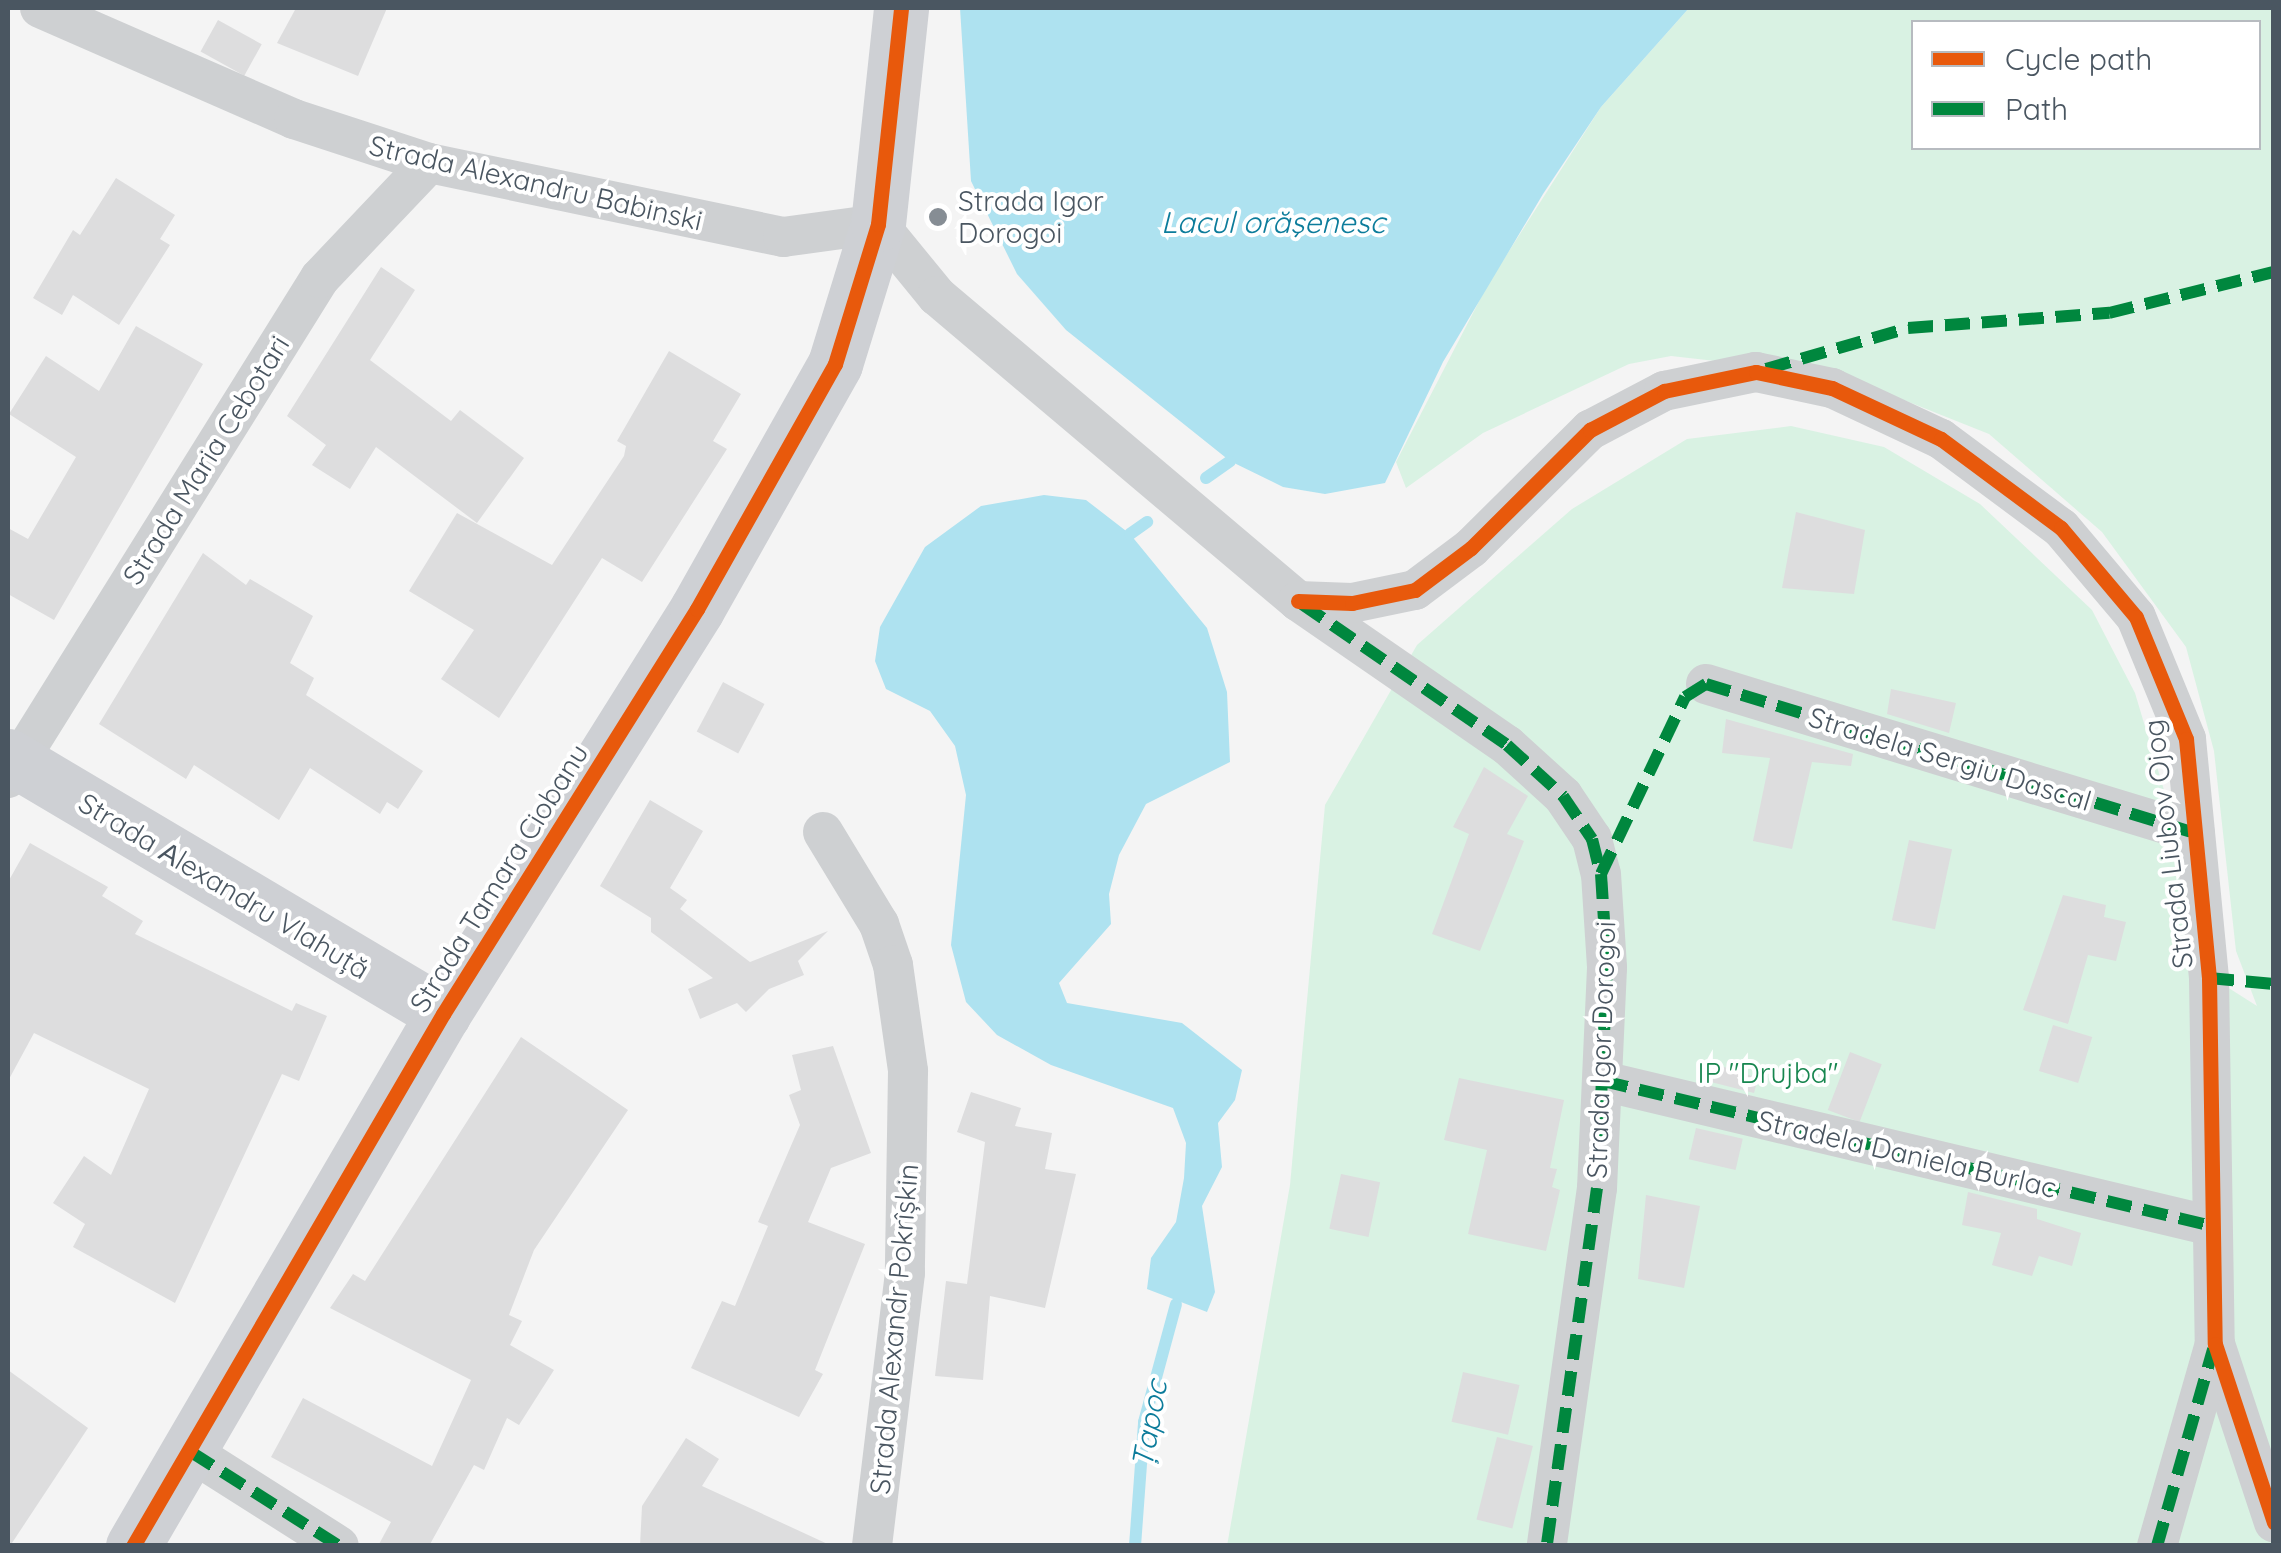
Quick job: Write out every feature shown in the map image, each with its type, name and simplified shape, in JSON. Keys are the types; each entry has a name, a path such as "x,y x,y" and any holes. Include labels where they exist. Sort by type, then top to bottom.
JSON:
{"street":[{"name":"Strada Alexandru Babinski","path":"40,8 294,120 429,163 783,237 878,224"},
{"name":"Strada Tamara Ciobanu","path":"132,1546 191,1452 443,1014 696,609 835,364 878,224 901,8"},
{"name":"Strada Maria Cebotari","path":"11,765 320,278 429,163"},
{"name":"Strada Igor Dorogoi","path":"878,224 938,296 1298,602 1507,746 1563,796 1592,839 1608,916 1602,1082 1583,1316 1548,1546"},
{"name":"Strada Liubov Ojog","path":"1298,602 1352,603 1415,590 1470,548 1590,430 1664,390 1756,372 1832,388 1996,472 2100,570 2136,617 2176,702 2209,978 2215,1344 2274,1522"},
{"name":"Stradela Sergiu Dascal","path":"1706,684 2194,834"},
{"name":"Strada Аlexandru Vlahuță","path":"11,765 443,1014"},
{"name":"Strada Alexandr Pokrîșkin","path":"823,832 878,924 896,981 908,1070 905,1273 872,1546"},
{"name":"Stradela Daniela Burlac","path":"1602,1082 2212,1226"},
{"path":"2157,1546 2215,1344"},
{"path":"191,1452 339,1546"}],"green space":[{"name":"IP \"Drujba\"","path":"1689,8 2273,8 2273,1545 1227,1546 1290,1185 1325,805 1417,645 1572,509 1687,439 1791,426 1884,447 1980,504 2092,610 2135,693 2167,800 2206,809 2224,985 2257,1006 2236,951 2214,751 2186,647 2102,532 1989,434 1841,375 1671,356 1629,364 1483,433 1406,488 1396,462 1488,284 1601,107"}],"water":[{"name":"Lacul orăşenesc","path":"960,8 1689,8 1601,107 1543,194 1443,362 1385,483 1325,494 1283,487 1230,461 1066,330 1017,274 971,181"},
{"path":"1044,495 1086,500 1130,534 1207,628 1227,692 1230,762 1146,804 1119,855 1109,894 1111,924 1059,983 1067,1003 1182,1023 1242,1070 1235,1100 1218,1123 1222,1167 1202,1206 1215,1292 1207,1312 1147,1289 1151,1258 1176,1222 1184,1178 1186,1143 1173,1108 1051,1065 997,1035 966,1002 951,945 966,795 955,746 930,711 886,689 875,661 880,627 925,547 981,506"}],"building":[{"path":"296,8 387,8 358,76 277,43"},
{"path":"218,20 262,44 244,76 201,51"},
{"path":"116,178 175,215 160,239 170,245 119,325 73,295 62,315 33,298 73,230 80,235"},
{"path":"381,267 415,290 370,360 451,421 460,410 524,458 477,523 376,447 350,489 312,465 326,445 287,416"},
{"path":"136,326 203,364 54,620 8,594 8,528 28,539 76,457 9,414 46,356 99,391"},
{"path":"669,351 741,394 713,441 727,449 642,582 602,558 499,718 441,679 474,630 409,591 457,513 552,565 624,456 626,446 617,441"},
{"path":"1796,512 1865,530 1854,594 1782,588"},
{"path":"203,553 246,585 250,579 313,616 290,663 314,678 306,695 423,771 398,809 387,802 380,814 310,768 279,820 194,765 186,779 99,724"},
{"path":"723,682 764,704 738,754 697,731"},
{"path":"1891,689 1956,703 1949,733 1887,714"},
{"path":"1726,719 1853,754 1851,766 1812,762 1792,849 1753,841 1770,758 1722,753"},
{"path":"1484,767 1528,796 1507,834 1524,841 1480,951 1432,934 1469,834 1453,827"},
{"path":"650,800 703,831 670,888 687,900 680,909 750,962 828,931 798,961 804,975 769,989 746,1012 737,1003 700,1019 688,989 713,978 651,932 651,918 600,886"},
{"path":"1909,840 1952,849 1935,929 1892,920"},
{"path":"30,843 108,887 102,896 143,921 135,934 292,1011 296,1003 327,1016 299,1081 282,1074 175,1303 73,1247 85,1224 53,1203 84,1156 111,1175 149,1089 34,1033 8,1081 8,882"},
{"path":"2063,895 2106,905 2104,917 2126,922 2116,961 2088,955 2068,1024 2023,1010"},
{"path":"2053,1025 2092,1037 2078,1083 2039,1071"},
{"path":"521,1037 628,1110 534,1250 509,1315 522,1321 510,1345 554,1370 519,1425 507,1418 484,1470 474,1465 429,1546 378,1546 391,1522 271,1457 303,1398 432,1466 471,1380 330,1308 353,1274 365,1281"},
{"path":"833,1046 871,1153 831,1168 808,1222 865,1244 815,1370 823,1374 799,1417 691,1368 722,1301 735,1306 768,1226 758,1222 800,1125 789,1095 801,1090 792,1055"},
{"path":"1850,1052 1882,1064 1860,1122 1828,1110"},
{"path":"1712,1063 1758,1078 1754,1093 1707,1081"},
{"path":"1459,1078 1564,1100 1550,1168 1557,1169 1552,1187 1560,1190 1546,1251 1468,1234 1487,1150 1444,1140"},
{"path":"971,1092 1021,1108 1015,1126 1052,1133 1045,1169 1076,1174 1045,1308 990,1296 983,1380 935,1376 946,1281 967,1284 985,1142 957,1132"},
{"path":"1696,1128 1743,1139 1736,1170 1689,1159"},
{"path":"1341,1174 1380,1182 1368,1237 1329,1229"},
{"path":"1968,1192 2037,1209 2037,1219 2081,1233 2072,1266 2039,1256 2032,1276 1992,1265 2001,1233 1962,1225"},
{"path":"1646,1195 1700,1206 1684,1288 1638,1279"},
{"path":"8,1370 88,1428 10,1546 8,1546"},
{"path":"1463,1372 1520,1385 1508,1435 1452,1422"},
{"path":"1497,1437 1533,1446 1512,1528 1476,1519"},
{"path":"686,1438 719,1459 702,1486 832,1546 640,1546 642,1506"}],"waterway":[{"path":"1206,478 1230,461"},
{"path":"1130,534 1147,522"},
{"name":"Țapoc","path":"1135,1546 1144,1422 1176,1304"}],"marked path":[{"path":"1766,369 1908,328 2109,313 2274,272"},
{"path":"1302,604 1507,745 1563,796 1592,839 1601,874 1607,968 1597,1188 1547,1546"},
{"path":"1601,874 1685,697 1706,684 2195,833"},
{"path":"2209,978 2274,984"},
{"path":"1603,1081 2212,1226"},
{"path":"2157,1546 2213,1349"},
{"path":"191,1452 339,1546"}],"cycle path":[{"path":"133,1546 443,1014 697,609 835,364 878,224 901,8"},
{"path":"1298,601 1352,603 1415,590 1471,548 1590,430 1664,391 1756,372 1832,388 1941,439 2061,528 2136,617 2186,739 2209,978 2215,1344 2274,1522"}],"place":[{"name":"Strada Igor Dorogoi","path":"938,217"}]}
